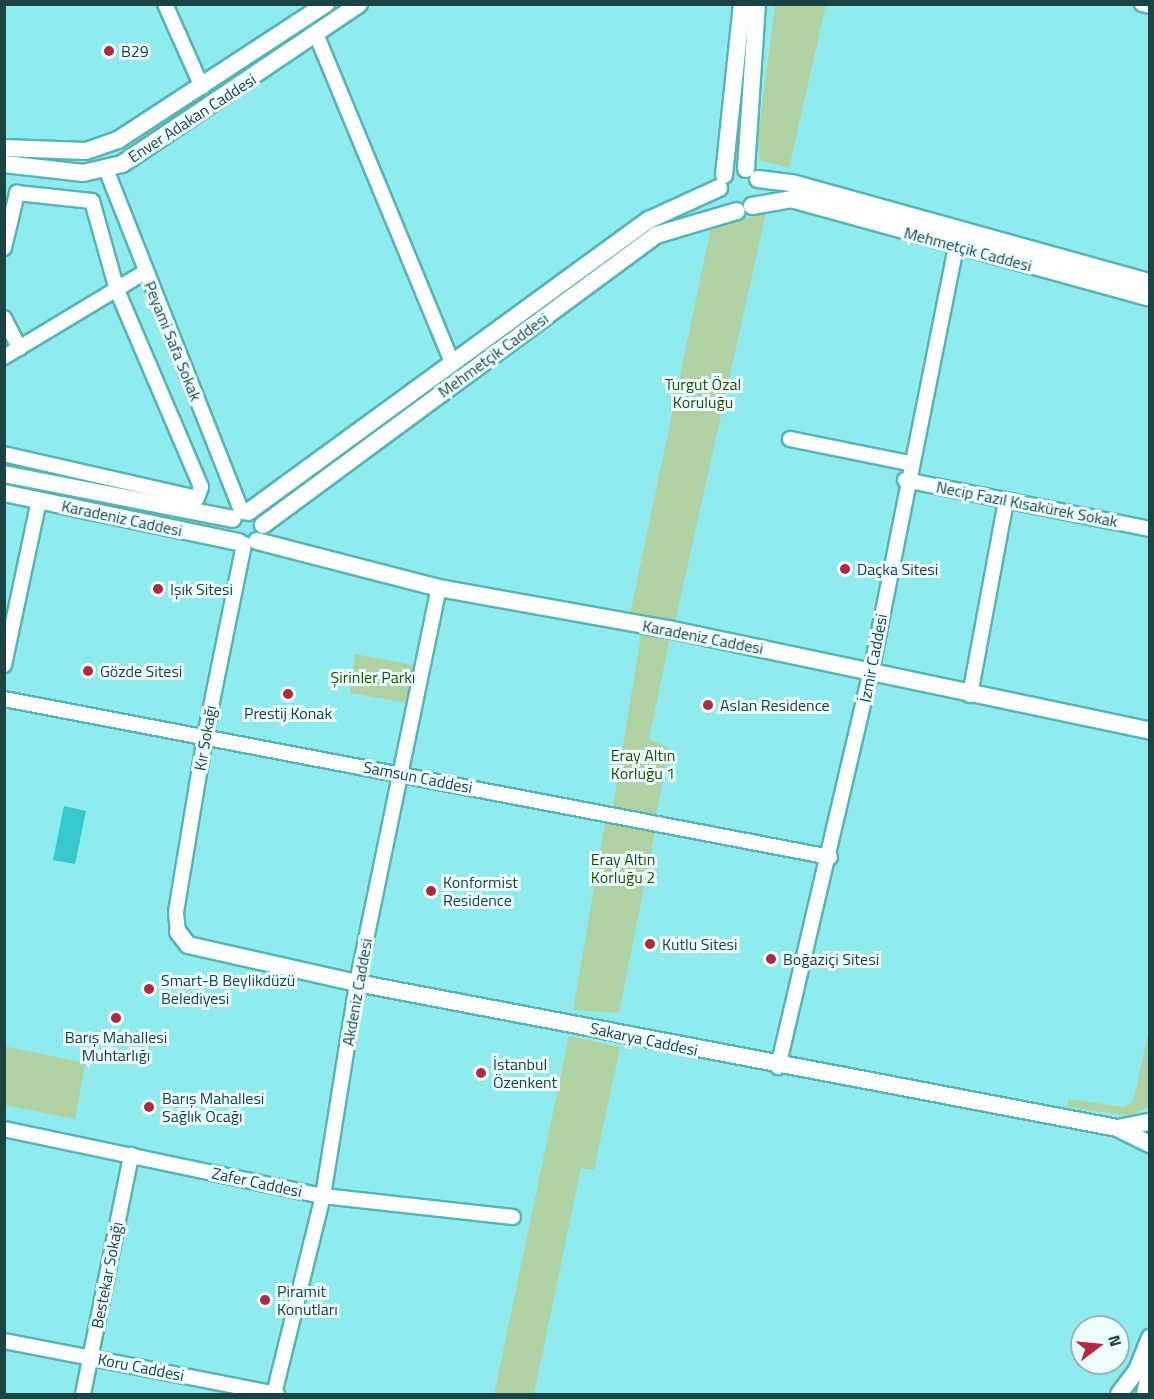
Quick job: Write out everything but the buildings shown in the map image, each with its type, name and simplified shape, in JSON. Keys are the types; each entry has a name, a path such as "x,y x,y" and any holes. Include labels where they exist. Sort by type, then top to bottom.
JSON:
{"main road":[{"name":"Enver Adakan Caddesi","path":"4,148 50,152 99,148 202,87 326,4"},
{"name":"Enver Adakan Caddesi","path":"4,164 83,173 106,169 143,153 359,4"},
{"path":"742,4 722,182 723,201 745,208 760,190 752,174 757,4"},
{"path":"99,148 106,169"},
{"name":"Mehmetçik Caddesi","path":"241,514 649,220 722,182 752,174 792,183 957,239 1149,298"},
{"name":"Mehmetçik Caddesi","path":"251,538 656,235 745,208 791,199 1149,282"},
{"name":"Karadeniz Caddesi","path":"4,474 241,514"},
{"name":"Karadeniz Caddesi","path":"4,493 251,538 439,588 871,672 969,695 1149,730"},
{"path":"241,514 251,538"},
{"path":"241,514 230,529 251,538"},
{"name":"Sakarya Caddesi","path":"178,932 188,945 357,983 778,1067 1117,1128"},
{"path":"1117,1128 1149,1122"},
{"path":"1117,1128 1149,1143"},
{"path":"1119,1395 1137,1370 1149,1336"},
{"path":"1145,1395 1149,1371"}],"street":[{"path":"165,4 202,87"},
{"path":"1142,4 1149,6"},
{"path":"316,34 452,362"},
{"name":"Peyami Safa Sokak","path":"106,169 241,514"},
{"path":"4,248 16,193 92,201 117,290 201,487 197,498 4,454"},
{"name":"İzmir Caddesi","path":"778,1067 830,857 871,672 905,480 957,239"},
{"path":"4,357 145,272"},
{"path":"4,318 20,348"},
{"path":"790,439 909,463"},
{"name":"Necip Fazıl Kısakürek Sokak","path":"905,480 1149,529"},
{"path":"969,695 1006,500"},
{"path":"4,665 39,501"},
{"name":"Kır Sokağı","path":"178,932 176,912 205,736 251,538"},
{"name":"Akdeniz Caddesi","path":"275,1394 323,1196 357,983 439,588"},
{"name":"Samsun Caddesi","path":"4,699 830,857"},
{"name":"Zafer Caddesi","path":"4,1129 323,1196 513,1217"},
{"name":"Bestekar Sokağı","path":"82,1395 131,1155"},
{"name":"Koru Caddesi","path":"4,1341 275,1394"}],"green space":[{"path":"775,5 826,5 789,168 760,160 758,136"},
{"name":"Turgut Özal Koruluğu","path":"766,213 674,627 629,619 711,227"},
{"name":"Eray Altın Korluğu 1","path":"641,635 670,638 649,739 669,748 656,816 613,806"},
{"name":"Şirinler Parkı","path":"355,654 413,665 408,703 350,693"},
{"name":"Eray Altın Korluğu 2","path":"606,818 656,827 619,1013 573,1010"},
{"path":"1149,1029 1149,1107 1129,1116 1067,1107 1068,1099 1124,1107 1133,1102"},
{"path":"569,1036 620,1047 594,1170 581,1168 534,1394 494,1394"},
{"path":"4,1046 85,1063 75,1119 5,1105"}],"water":[{"path":"64,806 86,811 75,864 53,860"}],"place":[{"name":"B29","path":"109,51"},
{"name":"Daçka Sitesi","path":"845,569"},
{"name":"Işık Sitesi","path":"158,589"},
{"name":"Gözde Sitesi","path":"88,671"},
{"name":"Prestij Konak","path":"288,694"},
{"name":"Aslan Residence","path":"708,705"},
{"name":"Konformist Residence","path":"431,891"},
{"name":"Kutlu Sitesi","path":"650,944"},
{"name":"Boğaziçi Sitesi","path":"771,959"},
{"name":"Smart-B Beylikdüzü Belediyesi","path":"149,989"},
{"name":"Barış Mahallesi Muhtarlığı","path":"116,1018"},
{"name":"İstanbul Özenkent","path":"481,1073"},
{"name":"Barış Mahallesi Sağlık Ocağı","path":"149,1107"},
{"name":"Piramit Konutları","path":"265,1300"}]}
